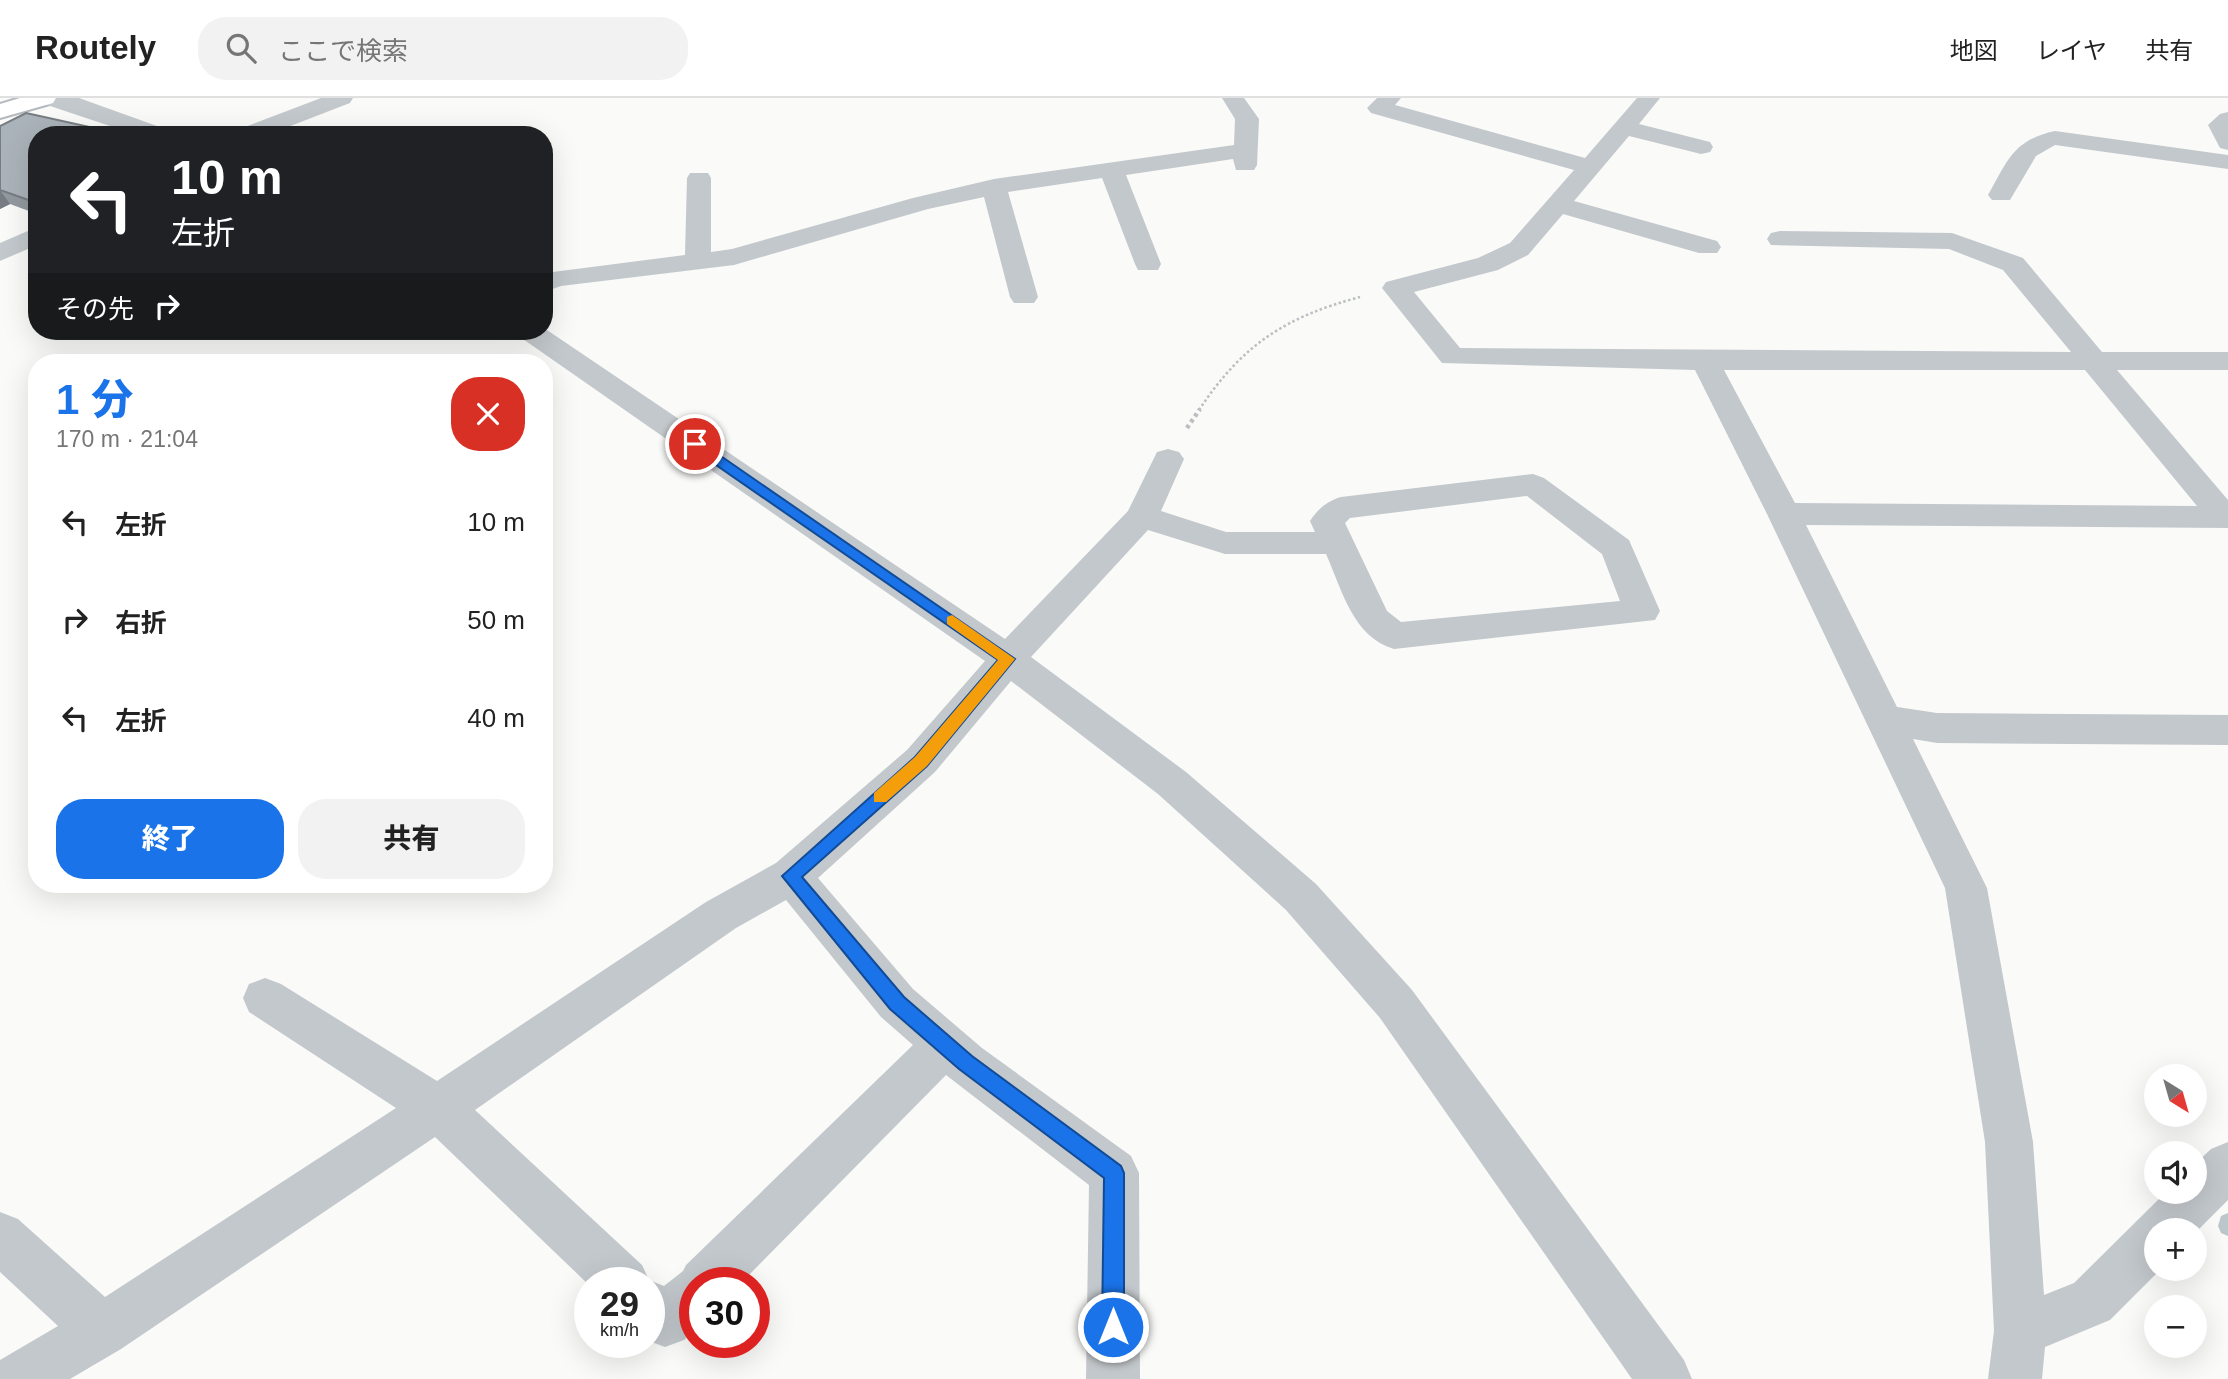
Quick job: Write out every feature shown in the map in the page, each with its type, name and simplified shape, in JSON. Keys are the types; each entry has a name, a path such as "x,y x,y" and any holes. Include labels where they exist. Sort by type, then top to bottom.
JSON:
{"highway":[{"path":"0,111 47,98"}],"street":[{"path":"47,98 66,101 135,126"},
{"path":"269,126 342,98"},
{"path":"553,280 734,257 922,203 995,187 1246,157 1247,119 1233,98"},
{"path":"1390,98 1379,107 1591,167"},
{"path":"1649,98 1560,205 1519,249 1488,264 1396,288 1452,357 1705,361 2228,361"},
{"path":"1624,127 1701,147"},
{"path":"2001,195 2029,147 2038,140 2228,141"},
{"path":"1112,171 1148,264"},
{"path":"698,260 699,178"},
{"path":"995,187 1024,297"},
{"path":"1560,205 1708,247"},
{"path":"0,253 28,239"},
{"path":"1780,239 1952,241 2013,264 2225,517"},
{"path":"543,340 1008,659 1172,783 1301,897 1396,1004 1665,1379"},
{"path":"1705,361 1784,514 1966,888 2009,1142 2017,1355"},
{"path":"19,1379 102,1330 438,1108 721,915 791,876 921,761 1008,659 1142,516 1168,459"},
{"path":"1533,485 1616,548 1642,611 1394,636 1373,619 1335,543 1327,521 1341,508 1533,485"},
{"path":"1784,514 2225,517"},
{"path":"1142,516 1225,542 1335,543"},
{"path":"1884,720 1937,728 2228,730"},
{"path":"791,876 897,1003 966,1063 1114,1173 1113,1379"},
{"path":"265,998 438,1108 607,1267"},
{"path":"720,1267 946,1044"},
{"path":"2175,1218 2228,1166"},
{"path":"0,1237 102,1330"},
{"path":"2017,1355 2092,1302 2144,1249"},
{"path":"665,1321 679,1307"}],"path":[{"path":"1168,459 1218,379 1266,332 1326,304 1396,288"}],"building":[{"path":"26,113 85,126 28,126 28,200 0,190 0,126"}],"slow traffic":[{"path":"880,797 921,761 1008,659 952,621"}],"route":[{"path":"695,444 1008,659 921,761 791,876 897,1003 966,1063 1114,1173 1113,1327"}]}
